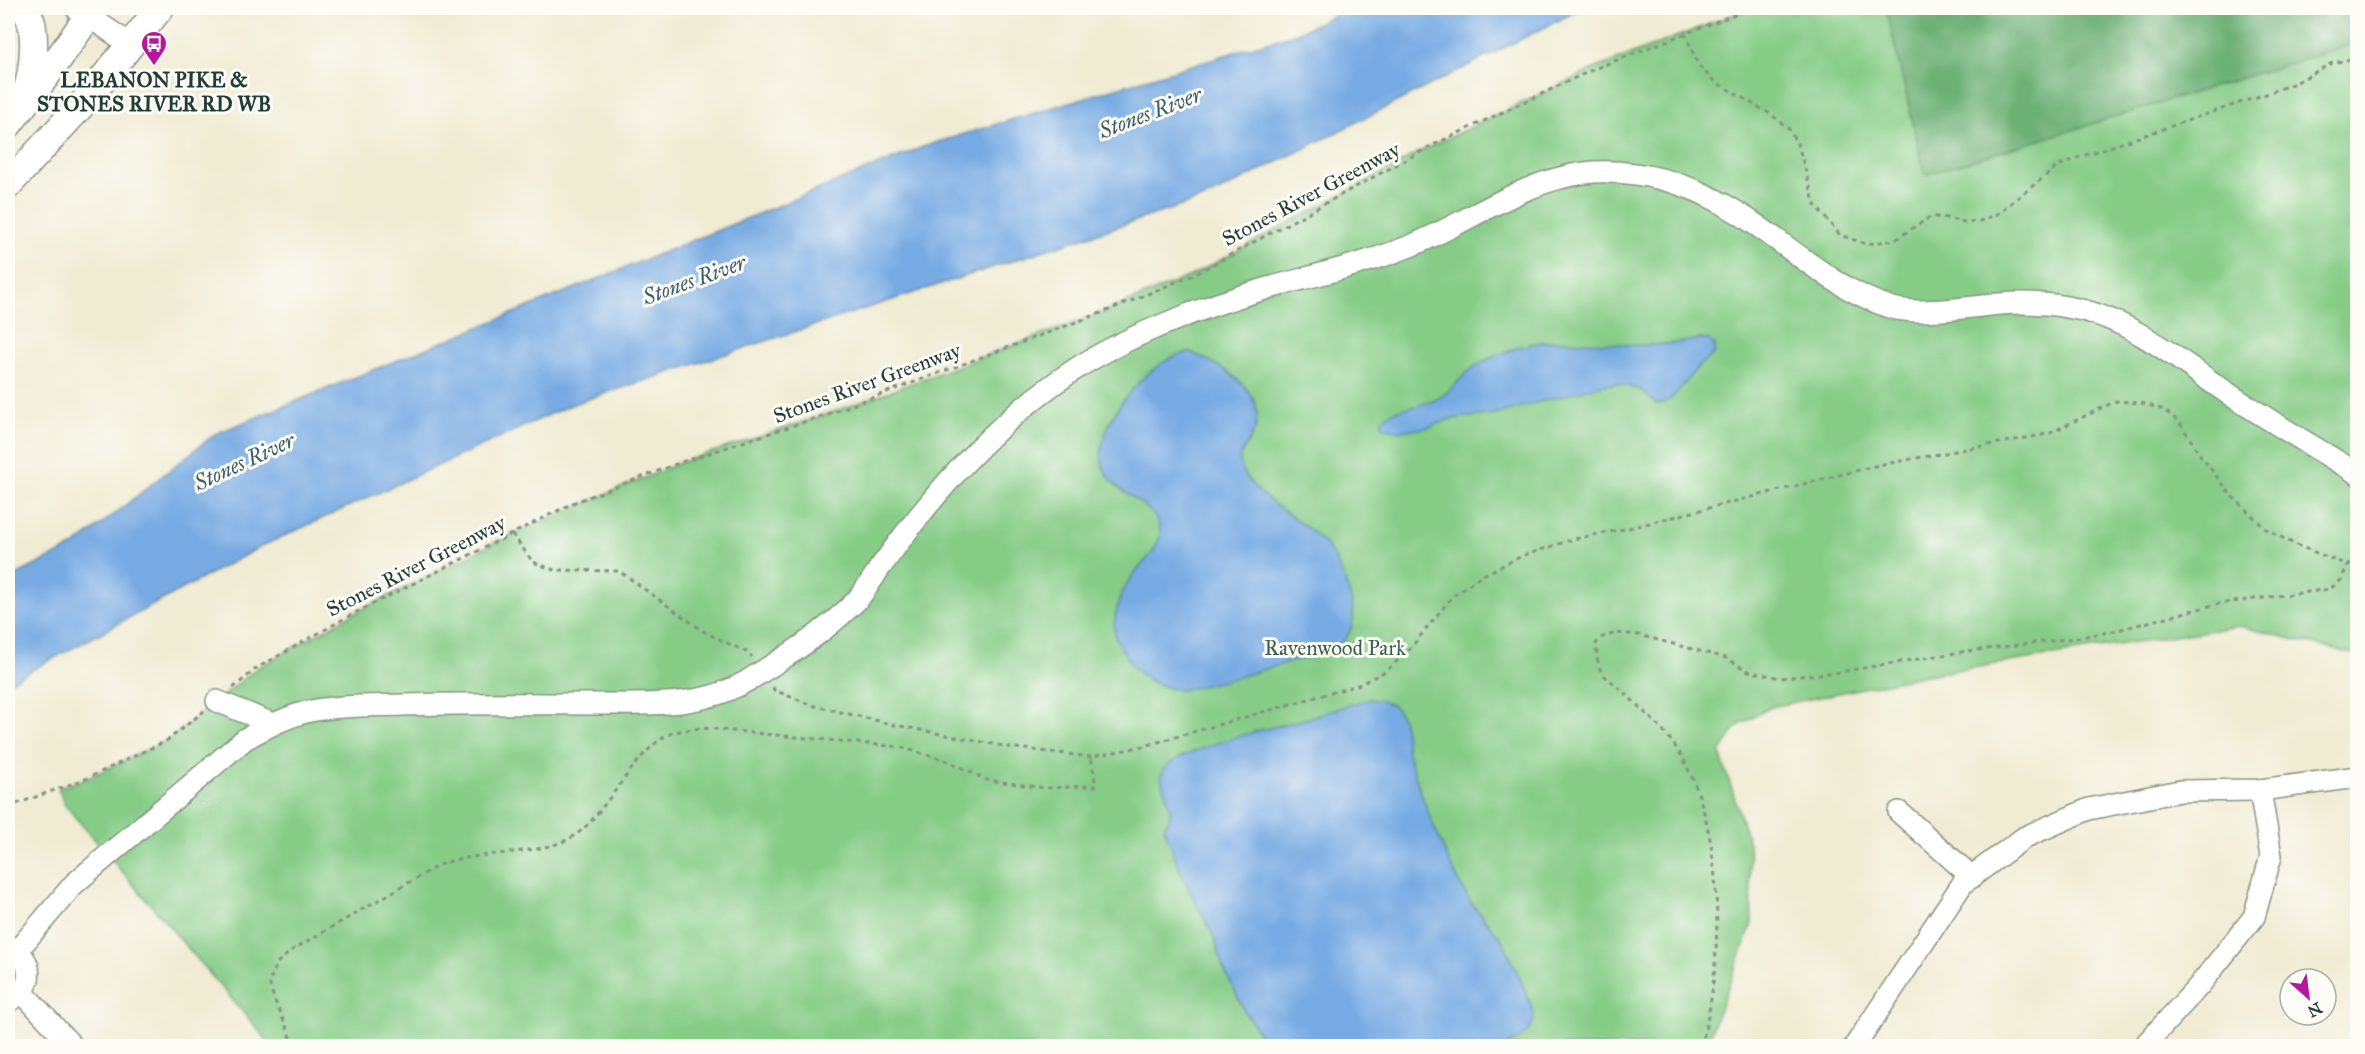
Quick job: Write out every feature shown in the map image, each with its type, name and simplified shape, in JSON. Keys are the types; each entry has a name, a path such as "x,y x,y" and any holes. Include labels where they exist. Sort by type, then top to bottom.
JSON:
{"main road":[{"path":"15,116 31,81 32,24 25,8"},
{"path":"8,185 86,100 160,8"},
{"path":"15,116 86,10"}],"street":[{"path":"86,10 130,45"},
{"path":"72,1047 15,996 29,975 24,957 12,948 74,884 245,739 273,724 315,710 459,703 675,704 711,696 740,686 813,639 855,602 925,508 984,444 1022,406 1075,368 1132,338 1204,309 1415,244 1528,187 1587,173 1650,177 1684,186 1750,219 1798,257 1845,288 1894,309 1955,309 2040,303 2079,309 2105,318 2140,335 2358,474"},
{"path":"217,701 273,724"},
{"path":"1855,1047 1963,883 2025,837 2089,809 2180,791 2260,790 2358,777"},
{"path":"2144,1047 2198,987 2254,917 2271,856 2260,790"},
{"path":"1899,812 1972,877"}],"path":[{"name":"Stones River Greenway","path":"8,807 87,778 168,740 257,668 349,616 575,502 682,462 828,414 1109,310 1193,275 1431,146 1594,69 1750,8"},
{"path":"1685,33 1698,65 1714,81 1772,115 1789,129 1799,148 1815,205 1840,236 1866,244 1895,240 1930,217 1964,222 1980,221 1997,214 2058,166 2266,94 2295,83 2332,63 2358,58"},
{"path":"512,534 533,562 554,570 619,571 706,633 749,653 774,690 811,705 895,725 1008,747 1090,757 1144,746 1358,685 1386,671 1408,651 1453,596 1481,576 1532,553 1574,539 1629,528 1879,465 2048,434 2116,401 2141,403 2164,410 2180,423 2202,458 2233,497 2266,529 2296,545 2358,566"},
{"path":"1701,1047 1708,1022 1716,949 1717,890 1708,824 1689,771 1670,739 1601,672 1596,644 1600,638 1616,633 1640,635 1704,651 1726,658 1748,671 1779,678 1839,672 1961,652 2075,638 2114,631 2217,604 2330,589 2342,580 2348,564"},
{"path":"296,1047 274,999 269,982 278,962 294,949 439,864 454,858 495,854 564,842 579,833 592,819 657,741 674,732 702,728 900,747 948,761 987,780 1045,788 1096,786 1090,757"}],"green space":[{"name":"Ravenwood Park","path":"1750,8 2357,8 2357,655 2239,626 1926,675 1771,707 1736,727 1720,753 1749,843 1752,924 1706,1046 272,1046 65,805 58,788 88,778 168,740 257,668 349,616 512,534 682,462 828,414 1109,310 1193,275 1431,146 1594,69"},
{"path":"1886,8 2357,8 2357,43 1925,175"}],"water":[{"name":"Stones River","path":"1349,8 1583,8 1208,197 573,404 262,546 8,683 8,579 74,546 215,434 928,145 1297,33"},
{"path":"1709,340 1715,345 1714,354 1699,366 1675,395 1663,403 1656,404 1641,390 1617,383 1495,414 1450,419 1427,428 1399,431 1383,427 1381,422 1391,413 1441,397 1464,375 1481,363 1523,346 1550,341 1650,345"},
{"path":"1192,353 1226,371 1247,389 1254,400 1257,412 1256,425 1241,455 1241,467 1252,485 1311,531 1329,550 1346,583 1353,620 1346,638 1328,652 1180,690 1157,684 1143,676 1132,665 1116,638 1116,613 1121,595 1154,550 1160,532 1153,514 1110,478 1104,469 1101,453 1113,416 1125,398 1155,368 1171,358"},
{"path":"1368,699 1388,703 1400,715 1415,775 1449,861 1471,902 1503,942 1525,990 1533,1011 1533,1022 1524,1036 1509,1044 1504,1046 1268,1046 1246,1014 1223,967 1214,937 1181,873 1164,828 1170,810 1161,777 1169,764 1202,748"}],"place":[{"name":"LEBANON PIKE & STONES RIVER RD WB","path":"154,67"}]}
